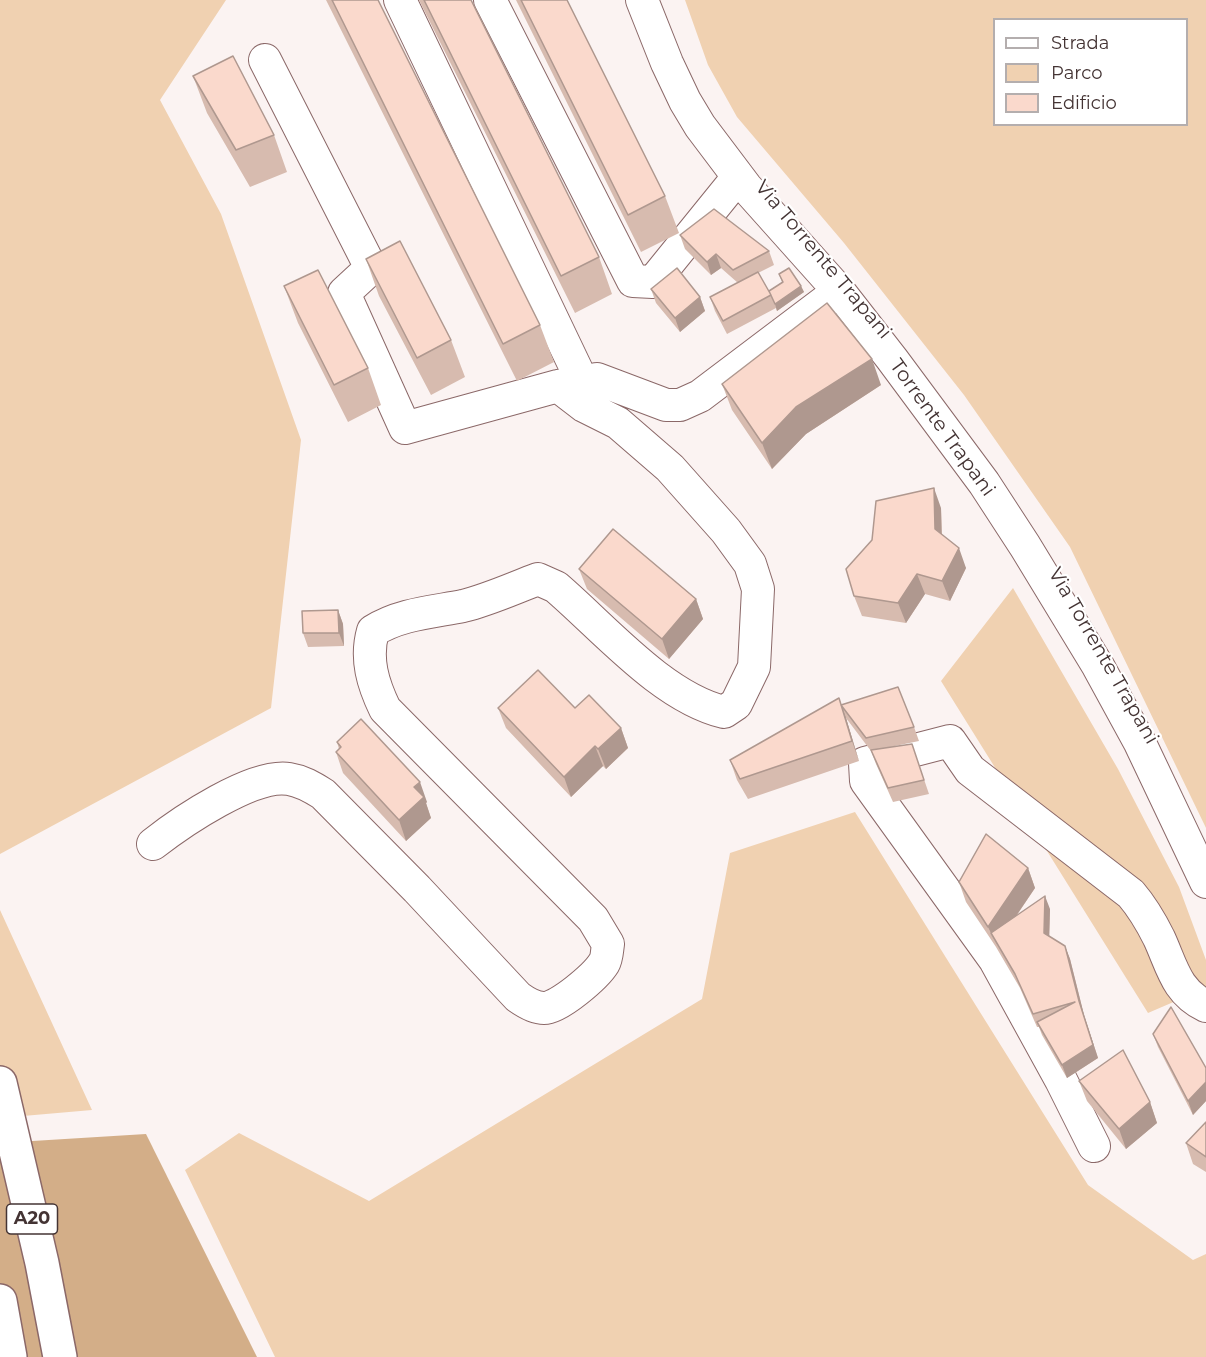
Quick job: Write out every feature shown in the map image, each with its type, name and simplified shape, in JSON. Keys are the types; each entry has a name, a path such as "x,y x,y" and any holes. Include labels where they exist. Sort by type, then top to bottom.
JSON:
{"highway":[{"name":"A20","path":"0,1083 42,1263 60,1357"},
{"path":"0,1301 10,1357"}],"street":[{"path":"153,844 179,823 246,788 265,781 288,779 308,784 323,794 417,889 518,997 528,1004 545,1008 562,1001 590,979 605,962 608,944 593,919 385,709 374,686 370,666 370,644 374,631 387,623 465,605 538,579 556,587 656,677 679,693 711,709 724,712 736,704 754,667 758,589 750,564 726,531 670,468 618,423 584,405 570,383 400,0"},
{"path":"490,0 633,281 653,282 738,177"},
{"name":"Torrente Trapani","path":"642,0 685,101 706,134 738,177 838,291 984,483 1025,546 1113,694 1206,882"},
{"name":"Via Torrente Trapani","path":"652,0 695,96 711,121 754,178 847,285 994,475 1109,659 1149,734 1206,854"},
{"path":"265,60 371,268 345,293 405,428 570,383 597,379 666,405 680,405 700,396 838,291"},
{"path":"1094,1146 1061,1080 995,960 866,781 865,764 950,741 970,770 1131,894 1144,909 1178,984 1196,1001 1206,1006"}],"green space":[{"path":"0,0 226,0 160,100 221,214 301,440 271,708 0,854"},
{"path":"685,0 1206,0 1206,828 1070,547 964,395 844,243 737,117 708,65"},
{"path":"1013,588 1118,769 1179,887 1206,960 1206,988 1148,1013 941,681"},
{"path":"855,812 1088,1185 1193,1260 1206,1254 1206,1357 275,1357 185,1170 239,1133 369,1201 702,999 730,853"},
{"path":"0,910 92,1110 0,1118"}],"shaded area":[{"path":"146,1134 257,1357 0,1357 0,1143"}],"building":[{"path":"332,0 378,0 540,325 503,344"},
{"path":"424,0 471,0 599,257 561,276"},
{"path":"521,0 567,0 665,196 628,215"},
{"path":"233,56 274,135 236,150 193,76"},
{"path":"714,209 769,251 733,270 716,254 707,262 680,235"},
{"path":"400,241 451,340 417,358 366,259"},
{"path":"677,268 700,297 675,318 651,289"},
{"path":"789,268 801,286 775,304 769,291 783,282 779,274"},
{"path":"318,270 368,368 334,385 284,286"},
{"path":"758,272 771,295 723,321 710,297"},
{"path":"827,303 872,359 796,407 762,443 722,384"},
{"path":"934,488 935,529 959,548 942,581 917,574 898,603 854,596 846,569 872,540 876,501"},
{"path":"613,529 696,599 662,639 579,569"},
{"path":"338,610 339,633 303,633 302,611"},
{"path":"538,670 575,708 589,695 621,728 598,749 595,746 564,777 498,708"},
{"path":"898,687 914,727 866,738 841,705"},
{"path":"839,698 852,741 740,779 730,760"},
{"path":"361,719 420,782 414,787 424,797 399,820 336,752 341,747 337,742"},
{"path":"912,744 924,780 888,788 871,750"},
{"path":"986,834 1028,868 988,927 959,882"},
{"path":"1045,896 1044,933 1065,946 1093,1045 1062,1065 1037,1022 1075,1002 1033,1014 1015,974 991,933"},
{"path":"1171,1007 1206,1068 1206,1082 1188,1101 1153,1034"},
{"path":"1123,1050 1150,1102 1119,1129 1079,1081"},
{"path":"1206,1122 1206,1157 1186,1143"}]}
